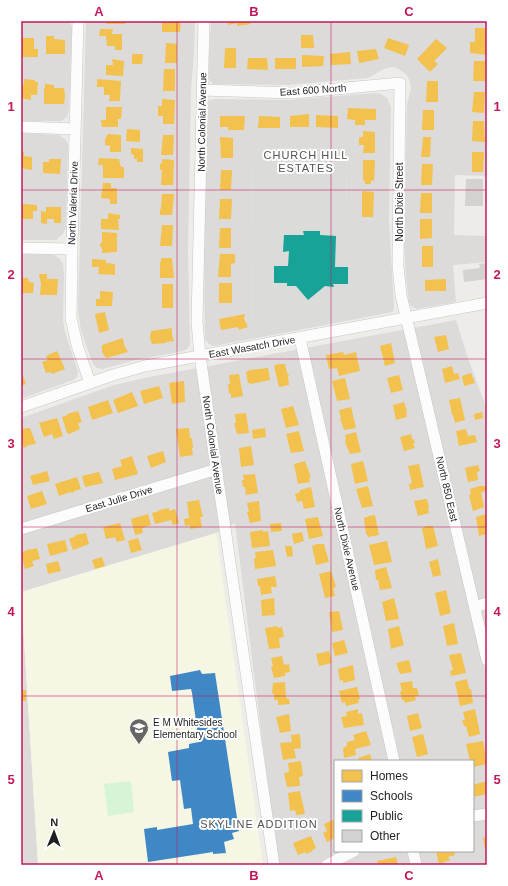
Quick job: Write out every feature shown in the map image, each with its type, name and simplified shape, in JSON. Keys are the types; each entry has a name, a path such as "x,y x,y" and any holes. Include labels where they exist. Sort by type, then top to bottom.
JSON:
{"street":[{"name":"North Valeria Drive","path":"78,21 71,318 77,345 90,383"},
{"name":"North Colonial Avenue","path":"204,21 197,322 200,356 274,865"},
{"name":"East 600 North","path":"202,90 293,93 400,83"},
{"name":"North Dixie Street","path":"400,83 398,266 401,295 406,319"},
{"path":"21,127 75,129"},
{"path":"21,248 72,249"},
{"name":"East Wasatch Drive","path":"21,407 139,368 487,303"},
{"name":"North 850 East","path":"406,319 487,660"},
{"name":"North Dixie Avenue","path":"300,338 394,760"},
{"name":"East Julie Drive","path":"21,529 217,469"},
{"path":"475,607 487,603"},
{"path":"474,816 487,814"},
{"path":"327,865 352,852"},
{"path":"413,852 416,865"}],"shaded area":[{"path":"21,21 68,21 71,25 69,110 67,117 61,121 21,121"},
{"path":"86,21 195,21 191,91 188,249 190,345 183,351 136,360 103,369 97,368 93,364 81,331 78,310"},
{"path":"211,21 487,21 487,176 455,175 454,235 487,236 487,262 453,265 456,302 416,309 411,306 409,302 404,240 407,104 411,89 410,81 406,74 397,68 391,67 384,69 368,78 289,85 213,84 209,80 208,76"},
{"path":"375,93 381,94 387,98 391,107 389,220 346,219 347,156 340,149 253,148 251,339 214,346 209,344 205,339 204,246 207,103 210,100 215,99 288,100"},
{"path":"21,133 59,135 66,140 68,144 66,227 63,234 56,240 21,240"},
{"path":"253,148 340,149 347,155 346,219 389,220 394,307 393,312 251,339"},
{"path":"21,254 54,255 63,263 63,320 65,332 78,372 77,377 73,380 21,399"},
{"path":"456,320 487,410 487,865 278,865 235,523 216,533 21,592 21,418 114,385 149,377"},
{"name":"E M Whitesides Elementary School","path":"216,533 263,865 38,865 21,592"},
{"path":"21,592 38,865 21,865"}],"green space":[{"path":"131,781 134,812 108,816 104,784"}],"building: Homes":[{"path":"106,21 125,21 125,24 106,24"},
{"path":"155,21 181,21 180,32 162,32 162,23 155,23"},
{"path":"227,21 250,21 251,24 237,26 237,23 228,25"},
{"path":"475,28 487,28 487,55 470,53 470,42 475,42"},
{"path":"100,29 113,29 112,34 122,34 122,50 115,50 115,46 107,46 106,36 99,36"},
{"path":"301,35 313,35 314,48 301,48"},
{"path":"46,36 54,36 54,39 65,40 65,54 46,54"},
{"path":"21,38 34,38 34,49 38,49 38,57 21,57"},
{"path":"388,38 409,45 405,56 384,48"},
{"path":"436,39 447,48 434,61 438,64 430,72 417,59"},
{"path":"166,43 177,44 177,63 165,63"},
{"path":"225,48 236,48 236,68 224,68"},
{"path":"376,49 379,59 359,63 357,51"},
{"path":"350,52 351,64 331,65 330,54"},
{"path":"132,54 143,54 142,64 132,64"},
{"path":"302,55 324,56 323,66 302,67"},
{"path":"248,58 267,58 268,70 247,69"},
{"path":"275,58 296,58 296,69 275,69"},
{"path":"112,59 124,61 123,76 106,75 106,65 113,65"},
{"path":"474,61 486,61 485,81 473,81"},
{"path":"164,69 175,69 175,91 163,91"},
{"path":"24,79 35,80 35,82 38,82 37,95 31,95 31,100 21,98 21,84 24,85"},
{"path":"97,79 121,81 120,101 109,101 110,95 104,95 104,87 97,87"},
{"path":"427,81 438,81 438,102 426,102"},
{"path":"45,84 54,85 54,88 64,88 64,104 44,104"},
{"path":"474,92 485,92 484,113 472,112"},
{"path":"162,99 175,100 174,124 163,124 163,116 158,116 158,106 162,106"},
{"path":"106,107 122,107 121,119 118,119 118,127 102,127 101,120 106,120"},
{"path":"348,108 376,109 376,120 365,120 365,125 355,125 355,120 347,119"},
{"path":"423,110 434,110 434,130 422,130"},
{"path":"309,114 309,127 290,127 290,116"},
{"path":"316,115 338,116 338,128 316,127"},
{"path":"220,116 245,116 244,130 228,130 228,127 220,127"},
{"path":"259,116 280,117 280,128 258,128"},
{"path":"473,121 484,121 485,142 472,141"},
{"path":"127,129 140,130 140,142 126,141"},
{"path":"363,131 375,132 375,153 363,153 364,145 359,145 359,137 363,137"},
{"path":"108,134 121,135 121,152 110,152 110,146 105,145 105,139"},
{"path":"163,135 174,135 173,155 161,155"},
{"path":"220,137 233,138 233,158 221,158"},
{"path":"423,137 431,137 430,157 421,157"},
{"path":"131,148 143,149 143,162 137,162 137,159 134,159 134,155 131,154"},
{"path":"24,152 24,156 32,157 32,170 21,168 21,153"},
{"path":"472,152 484,152 483,172 472,172"},
{"path":"99,158 119,159 121,167 124,167 124,178 103,178 103,165 98,165"},
{"path":"49,159 61,159 60,174 43,173 43,162 49,162"},
{"path":"162,159 174,160 173,185 161,185 162,170 160,170 160,164 162,163"},
{"path":"363,160 375,160 374,181 371,180 371,184 365,184 365,181 363,180"},
{"path":"422,164 433,164 432,185 421,185"},
{"path":"221,170 232,170 231,190 220,190"},
{"path":"103,183 111,183 111,188 117,188 117,204 110,204 110,199 101,198"},
{"path":"362,191 374,192 373,217 362,217"},
{"path":"421,193 432,193 432,213 420,213"},
{"path":"162,194 174,194 172,215 160,215"},
{"path":"220,199 232,199 231,219 219,219"},
{"path":"21,204 37,205 37,211 33,211 33,219 22,219 23,228 21,228"},
{"path":"46,207 61,207 61,223 54,223 54,219 47,219 47,224 41,223 41,211 46,212"},
{"path":"108,213 120,215 120,219 118,219 119,230 101,229 101,219 108,219"},
{"path":"420,219 432,219 432,238 420,239"},
{"path":"162,225 173,225 172,246 160,246"},
{"path":"220,228 231,228 231,248 219,248"},
{"path":"102,232 117,233 117,252 102,253 102,247 100,247 100,244 102,242"},
{"path":"422,246 433,246 433,267 422,267"},
{"path":"220,254 235,254 235,263 231,264 231,277 218,277"},
{"path":"161,258 172,258 174,278 160,278"},
{"path":"92,259 106,260 106,263 115,264 115,275 98,274 99,267 92,267"},
{"path":"39,274 47,274 47,279 58,279 57,295 40,295 41,284"},
{"path":"21,278 28,278 29,282 34,283 33,293 21,293"},
{"path":"446,279 446,291 425,291 425,280"},
{"path":"219,283 232,283 232,303 219,303"},
{"path":"162,284 173,284 173,308 162,308"},
{"path":"100,291 113,292 112,306 96,306 96,299 100,299"},
{"path":"105,312 109,330 99,333 95,314"},
{"path":"245,314 244,319 248,327 239,330 238,327 221,330 219,319"},
{"path":"172,328 174,341 152,344 150,338 151,331"},
{"path":"446,335 449,349 438,352 434,337"},
{"path":"123,338 124,345 128,352 106,358 102,352 102,345"},
{"path":"391,343 395,363 385,366 380,346"},
{"path":"57,351 65,369 52,374 51,372 46,373 42,362 48,360 46,356"},
{"path":"343,352 344,355 356,352 360,371 339,376 337,368 329,369 326,355"},
{"path":"278,364 285,364 289,375 289,385 279,387 274,366"},
{"path":"452,366 454,374 458,373 460,379 445,383 442,369"},
{"path":"268,368 270,380 251,384 248,383 246,372 250,370"},
{"path":"21,370 26,384 21,386"},
{"path":"471,373 475,383 464,386 462,376"},
{"path":"239,374 243,396 231,398 228,384 230,384 229,375"},
{"path":"399,375 403,390 391,393 387,378"},
{"path":"345,378 350,399 337,401 332,381"},
{"path":"184,381 185,402 172,404 169,383"},
{"path":"159,386 163,398 144,404 140,391"},
{"path":"132,392 138,406 118,413 113,400"},
{"path":"460,398 465,420 455,423 449,400"},
{"path":"108,400 113,413 92,420 88,407"},
{"path":"404,402 407,417 396,420 393,405"},
{"path":"293,406 299,425 286,428 281,409"},
{"path":"351,407 356,428 344,430 339,410"},
{"path":"78,411 82,422 78,423 80,429 69,434 67,433 62,417"},
{"path":"482,412 483,418 475,420 474,414"},
{"path":"246,413 249,433 237,434 234,423 236,423 235,414"},
{"path":"57,418 63,436 54,439 52,434 44,437 39,423"},
{"path":"30,428 36,444 29,445 24,448 22,443 21,444 21,429"},
{"path":"189,428 190,438 192,438 193,455 180,457 176,429"},
{"path":"265,428 266,437 253,439 252,430"},
{"path":"466,429 468,436 475,435 477,442 459,446 456,431"},
{"path":"299,431 304,451 291,453 286,434"},
{"path":"356,432 361,452 350,454 345,442 345,435"},
{"path":"411,434 415,443 413,443 415,448 404,451 400,437"},
{"path":"251,446 254,465 241,467 239,448"},
{"path":"163,451 166,462 151,468 147,456"},
{"path":"132,456 138,474 115,480 112,469 122,466 120,460"},
{"path":"305,461 311,478 309,478 310,482 298,484 294,464"},
{"path":"363,461 368,481 355,484 351,464"},
{"path":"419,464 424,487 410,490 409,484 412,483 408,466"},
{"path":"478,465 480,471 477,472 478,480 468,482 465,468"},
{"path":"47,471 50,481 33,485 30,476"},
{"path":"99,472 103,483 85,487 82,476"},
{"path":"255,474 258,493 246,495 245,487 243,487 243,475"},
{"path":"77,477 81,489 74,491 73,493 70,492 59,496 55,484"},
{"path":"368,486 373,506 362,508 356,489"},
{"path":"485,486 487,491 481,492 484,507 473,511 469,495 471,494 470,489"},
{"path":"311,487 315,507 304,509 302,501 297,502 295,494 300,492 300,490"},
{"path":"42,491 47,504 31,509 27,496"},
{"path":"427,499 429,513 418,516 414,501"},
{"path":"199,500 203,517 200,517 202,527 190,529 190,525 185,526 184,519 189,518 187,502"},
{"path":"259,501 261,521 250,523 247,512 249,512 247,503"},
{"path":"169,508 169,511 175,509 179,523 173,525 171,520 155,524 152,513"},
{"path":"148,514 151,525 142,528 143,533 135,535 131,519"},
{"path":"486,514 487,534 479,536 476,517"},
{"path":"375,515 379,535 368,537 366,534 364,518"},
{"path":"318,517 323,536 309,539 305,519"},
{"path":"120,523 125,540 117,542 115,537 106,539 103,527"},
{"path":"281,523 282,531 271,532 270,524"},
{"path":"433,526 438,546 426,549 422,528"},
{"path":"263,530 263,532 268,531 270,546 252,548 250,532"},
{"path":"302,532 304,541 294,544 292,534"},
{"path":"86,533 89,544 73,550 69,539 76,536 75,535"},
{"path":"138,538 142,550 131,553 128,541"},
{"path":"65,540 68,551 50,556 47,544"},
{"path":"387,541 392,562 374,565 369,545"},
{"path":"324,544 329,562 316,565 312,546"},
{"path":"285,546 292,546 293,556 287,557"},
{"path":"37,548 40,559 32,561 34,566 25,569 21,553 29,549"},
{"path":"273,550 276,566 255,569 255,552"},
{"path":"102,557 105,566 95,569 92,560"},
{"path":"438,559 441,575 433,577 429,562"},
{"path":"58,561 61,571 48,574 46,564"},
{"path":"386,567 392,588 380,590 378,580 376,580 375,570"},
{"path":"331,571 336,587 333,588 335,596 325,598 319,574"},
{"path":"275,576 277,587 271,587 272,593 261,595 260,586 258,586 257,579"},
{"path":"446,590 451,613 440,616 435,593"},
{"path":"274,598 275,615 262,616 261,600"},
{"path":"394,598 399,619 386,621 382,602"},
{"path":"339,611 343,630 332,632 329,612"},
{"path":"454,623 458,644 447,646 443,626"},
{"path":"277,626 277,628 282,627 284,637 279,638 280,648 269,649 265,628"},
{"path":"399,626 404,645 391,649 388,629"},
{"path":"344,640 348,653 335,656 332,643"},
{"path":"329,651 332,663 319,666 316,654"},
{"path":"461,653 466,673 451,676 450,671 453,670 449,655"},
{"path":"282,656 284,665 289,664 290,672 285,673 285,676 274,678 271,667 273,666 271,658"},
{"path":"409,660 412,672 400,674 396,663"},
{"path":"353,665 355,680 343,683 343,680 340,681 338,669"},
{"path":"467,679 469,689 471,689 473,703 460,706 455,682"},
{"path":"412,681 413,688 417,688 419,696 415,696 416,700 405,703 404,700 402,700 400,692 402,691 400,683"},
{"path":"285,682 286,698 289,699 290,704 278,705 278,700 274,700 274,694 272,694 273,683"},
{"path":"357,687 360,699 358,700 359,703 346,706 345,702 342,703 339,691"},
{"path":"21,690 26,690 26,701 21,701"},
{"path":"358,709 358,714 362,713 364,725 344,728 341,717 347,716 346,712"},
{"path":"475,709 480,734 469,737 466,726 464,726 462,720 465,720 463,712"},
{"path":"418,713 422,728 410,731 407,716"},
{"path":"289,714 291,731 280,733 276,717"},
{"path":"366,731 371,745 355,749 356,755 344,758 343,748 347,746 347,742 355,740 353,735"},
{"path":"300,734 301,748 294,749 296,758 283,760 280,743 292,742 291,735"},
{"path":"423,734 428,754 417,757 412,737"},
{"path":"483,741 487,764 474,767 474,760 470,760 466,744"},
{"path":"370,754 372,760 359,760 358,758"},
{"path":"301,761 303,776 299,777 300,786 287,787 284,773 289,772 288,763"},
{"path":"487,781 487,794 474,797 474,785"},
{"path":"300,791 305,814 296,815 295,810 290,811 288,793"},
{"path":"334,819 334,838 327,842 323,833 327,831 324,824"},
{"path":"311,836 316,848 306,854 305,852 298,855 293,843"},
{"path":"487,837 487,849 485,849 483,838"},
{"path":"436,852 454,852 455,855 448,857 450,860 439,864"},
{"path":"396,857 398,865 378,865 377,861"}],"building: Schools":[{"name":"E M Whitesides Elementary School","path":"200,670 202,674 215,673 239,831 232,833 234,839 224,842 226,853 213,854 213,852 148,862 144,829 157,827 157,830 193,824 191,808 184,809 180,780 172,781 168,752 189,748 189,744 199,742 192,693 191,689 172,691 170,676"}],"building: Public":[{"path":"303,231 320,231 320,235 336,236 335,267 348,267 348,284 333,284 334,287 325,286 308,300 296,286 287,286 287,283 274,283 274,266 288,266 289,251 283,252 284,235 304,235"}],"building: Other":[{"path":"466,179 483,179 483,206 465,206"},
{"path":"486,263 487,279 464,282 463,270 480,268 479,264"}],"place":[{"name":"E M Whitesides Elementary School","path":"139,745"}],"district":[{"name":"CHURCH HILL ESTATES","path":"306,161"},
{"name":"SKYLINE ADDITION","path":"259,824"}]}
